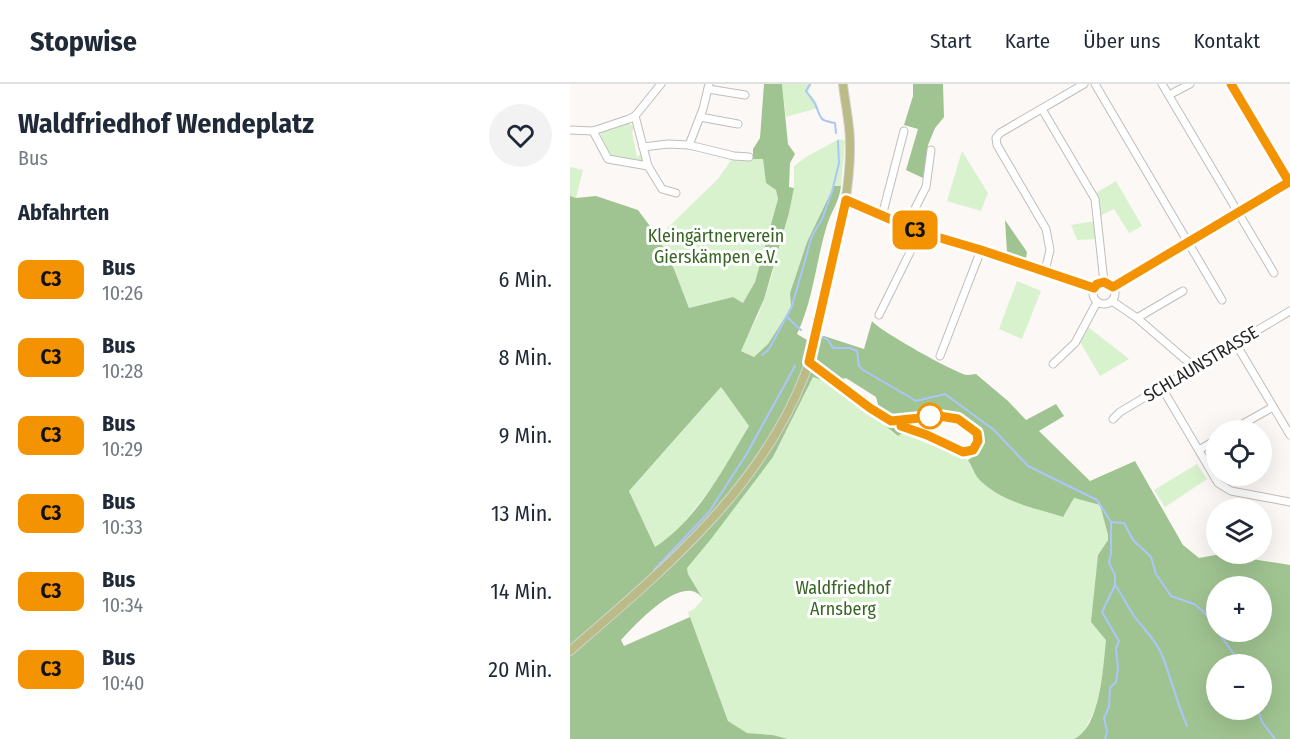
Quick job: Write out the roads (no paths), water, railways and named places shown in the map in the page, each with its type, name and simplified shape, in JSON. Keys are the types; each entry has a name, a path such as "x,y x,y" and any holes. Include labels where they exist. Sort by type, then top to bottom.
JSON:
{"main road":[{"path":"570,651 686,549 718,513 764,451 787,413 806,373 846,200 850,142 843,84"}],"street":[{"path":"570,130 594,131 635,116 661,84"},
{"path":"1046,271 1050,250 1046,229 995,142 1000,133 1084,84"},
{"path":"1095,84 1222,300"},
{"path":"1162,84 1274,273"},
{"path":"1169,95 1190,84"},
{"path":"1113,287 1290,183 1231,84"},
{"path":"689,145 709,86 746,95"},
{"path":"1042,109 1095,199 1104,282"},
{"path":"635,116 648,166 662,189 676,193"},
{"path":"700,117 738,124"},
{"path":"594,131 608,159 648,166"},
{"path":"882,216 904,131"},
{"path":"643,147 668,144 689,145 734,156 749,157"},
{"path":"906,226 926,187 931,150"},
{"path":"846,200 920,232 1094,288"},
{"path":"879,315 920,232"},
{"path":"940,356 981,250"},
{"path":"1104,282 1113,287 1115,293 1112,301 1103,305 1093,296 1097,284 1104,282"},
{"path":"1137,318 1183,291"},
{"path":"1112,301 1137,318 1194,367"},
{"path":"1053,364 1075,343 1097,302"},
{"name":"SCHLAUNSTRASSE","path":"1113,419 1120,412 1194,367 1290,313"},
{"path":"1236,344 1290,435"},
{"path":"1162,388 1216,480 1226,489 1290,502"},
{"path":"1250,420 1273,407"},
{"path":"1199,450 1206,446"}],"waterway":[{"path":"810,84 806,91 821,118 835,123 836,133"},
{"path":"762,355 769,349 792,306 812,236 822,219 832,192 839,163 838,141"},
{"path":"787,317 801,330"},
{"path":"819,335 828,340 833,348 850,348 857,351 859,366 863,370 913,399"},
{"path":"654,570 709,512 746,455 795,366"},
{"path":"914,400 945,394 994,430 1028,466 1097,500 1111,522 1109,563 1115,575 1115,585 1102,612 1119,641 1116,648 1118,669 1116,682 1110,688 1109,707 1104,718 1107,731 1105,739"},
{"path":"1111,522 1124,523 1133,540 1151,557 1156,574 1171,596 1194,604 1206,615"},
{"path":"1115,585 1132,613 1159,649 1187,726"},
{"path":"1225,642 1234,654"},
{"path":"1261,720 1275,739"}],"park label":[{"name":"Kleingärtnerverein Gierskämpen e.V.","path":"716,246"},
{"name":"Waldfriedhof Arnsberg","path":"843,598"}]}
